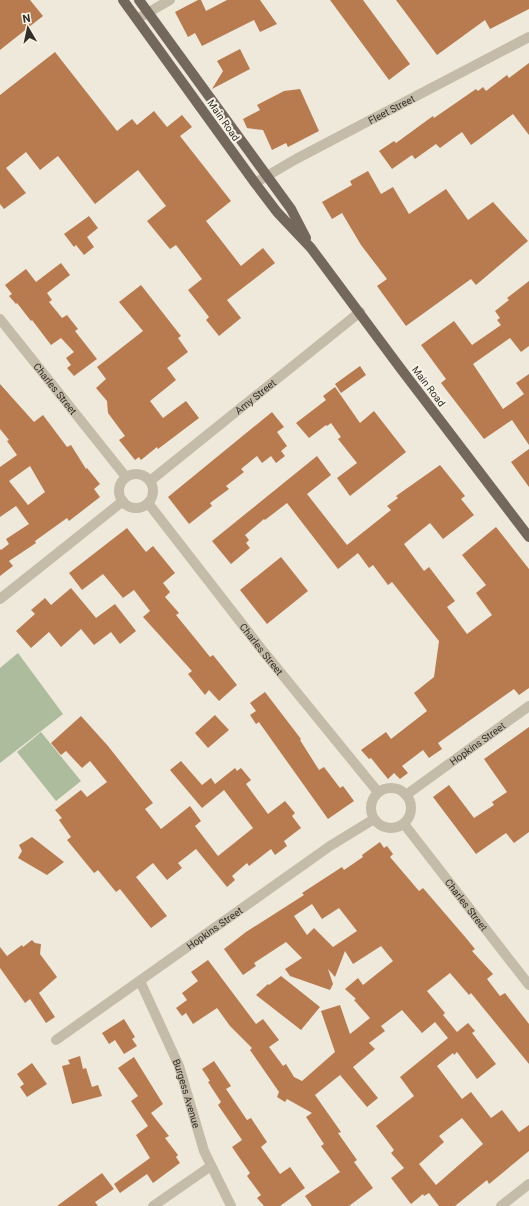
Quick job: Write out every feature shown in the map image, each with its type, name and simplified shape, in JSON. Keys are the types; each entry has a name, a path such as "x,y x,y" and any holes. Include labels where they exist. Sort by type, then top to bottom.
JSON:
{"main road":[{"name":"Main Road","path":"123,0 255,183 277,212 312,248 401,369 529,537"},
{"name":"Main Road","path":"140,0 291,209 312,248"}],"street":[{"path":"137,19 170,0"},
{"name":"Fleet Street","path":"255,183 529,37"},
{"name":"Amy Street","path":"150,481 360,312"},
{"name":"Charles Street","path":"0,319 126,477"},
{"path":"141,474 150,481 153,495 148,503 143,506 132,507 123,501 119,491 122,481 126,477 141,474"},
{"path":"0,599 123,501"},
{"name":"Charles Street","path":"148,503 263,651 378,792"},
{"name":"Hopkins Street","path":"406,795 529,706"},
{"path":"390,788 396,788 406,795 411,806 408,819 404,824 391,828 378,824 371,814 372,802 378,792 390,788"},
{"name":"Hopkins Street","path":"56,1040 330,846 374,819"},
{"name":"Charles Street","path":"404,824 529,985"},
{"name":"Burgess Avenue","path":"140,981 179,1066 204,1151 231,1206"},
{"path":"152,1206 211,1166"},
{"path":"501,1206 529,1184"}],"green space":[{"path":"18,653 63,714 0,763 0,668"},
{"path":"41,732 81,781 56,801 17,752"}],"building":[{"path":"0,0 30,0 43,16 0,50"},
{"path":"198,0 201,0 206,11 227,0 260,0 277,24 260,32 254,20 202,46 195,33 188,37 175,12"},
{"path":"330,0 363,0 410,64 389,80"},
{"path":"396,0 529,0 529,9 490,29 485,20 437,55"},
{"path":"240,49 250,69 212,89 223,71 217,61"},
{"path":"55,52 117,131 132,119 137,125 154,111 167,127 182,115 192,127 180,136 231,201 206,221 241,266 263,248 275,263 227,300 241,318 219,336 206,320 209,317 188,290 202,279 176,245 170,249 147,221 166,206 138,170 95,204 58,156 40,170 26,152 6,168 26,193 4,209 0,204 0,95"},
{"path":"529,63 529,135 513,114 471,145 462,132 440,148 436,144 415,159 412,155 392,169 379,151 394,141 396,143 433,116 434,118 476,89 478,91 483,87 486,91 507,75 509,78"},
{"path":"300,89 319,131 288,147 286,143 272,150 263,130 247,128 243,119 260,110 257,105 284,91"},
{"path":"368,171 381,194 393,187 409,214 446,189 468,220 493,202 528,241 476,285 471,279 406,326 377,286 387,279 361,245 342,213 332,219 322,202 352,185 350,181"},
{"path":"89,216 98,228 87,237 94,247 84,255 76,245 74,247 64,234"},
{"path":"61,263 70,275 47,293 52,300 49,302 62,318 67,315 78,329 75,331 97,359 74,376 67,368 71,365 66,358 74,352 61,338 51,345 32,320 31,321 17,303 16,304 9,296 12,294 5,285 26,269 36,282"},
{"path":"529,281 529,346 521,352 510,338 473,364 503,409 524,394 516,383 529,374 529,445 512,420 484,439 441,383 446,379 421,345 454,321 472,345 501,325 497,320 500,318 495,311 509,300 507,298"},
{"path":"141,285 181,336 178,338 188,352 167,368 176,380 150,401 163,418 186,401 199,418 158,449 157,447 141,460 139,457 135,460 119,440 125,436 108,413 107,401 96,388 106,379 97,367 143,331 119,302"},
{"path":"360,366 366,375 341,393 335,384"},
{"path":"0,384 34,422 43,415 67,447 71,445 86,469 87,468 100,484 94,489 100,497 69,521 67,518 35,541 36,543 9,561 13,566 0,576 0,549 1,550 9,544 6,539 29,524 16,506 0,517 0,467 17,455 7,441 9,440 0,429","holes":["30,466 45,492 28,505 9,481"]},
{"path":"335,387 360,423 374,411 406,452 350,496 337,478 357,463 338,439 341,437 331,423 309,438 296,423 326,400 323,396"},
{"path":"272,412 284,427 277,432 287,446 281,451 285,456 276,463 271,456 262,463 257,456 241,469 244,472 226,486 229,489 210,503 212,506 189,524 168,497"},
{"path":"529,449 529,487 511,462"},
{"path":"317,456 331,475 307,494 347,545 391,510 387,506 398,498 396,496 440,465 465,496 461,499 474,515 443,539 430,523 404,544 424,571 429,567 455,601 447,607 467,634 492,615 476,593 486,585 462,555 496,527 529,569 529,688 519,695 514,689 438,743 442,749 429,758 423,750 402,766 408,773 400,779 394,773 388,779 371,758 369,759 361,750 386,732 391,739 427,711 414,693 434,677 439,641 392,582 388,585 373,565 369,568 358,553 338,569 287,503 265,520 264,519 245,535 249,540 246,543 250,548 231,564 212,541"},
{"path":"127,528 146,552 153,546 175,573 163,583 170,592 165,597 179,613 176,615 210,657 213,655 237,685 219,701 209,690 205,695 188,674 192,671 143,617 150,611 134,590 123,598 103,574 82,590 69,573"},
{"path":"281,557 308,591 267,624 240,590"},
{"path":"71,588 96,618 115,604 136,631 120,644 111,632 94,645 81,629 61,647 49,632 31,648 16,631 35,614 31,610 45,598 51,605"},
{"path":"265,692 301,739 300,740 319,770 324,767 340,788 343,786 354,801 328,819 259,722 256,724 250,715 256,711 250,703"},
{"path":"215,715 229,730 208,748 195,733"},
{"path":"81,716 108,746 153,803 145,809 161,829 190,806 201,821 195,826 218,856 253,828 224,790 202,808 170,770 181,761 202,785 211,778 215,784 235,768 237,771 241,768 251,780 246,784 268,814 285,801 295,813 292,816 301,828 284,841 287,846 275,855 271,849 249,866 247,863 232,876 235,880 227,887 196,849 178,863 182,868 167,880 153,863 136,877 167,916 151,928 120,889 116,892 98,870 94,873 67,840 71,837 59,820 62,818 55,810 81,790 87,797 107,782 90,761 82,768 66,751 61,755 51,743"},
{"path":"529,727 529,832 514,843 506,833 476,854 433,797 449,785 474,818 494,805 492,802 507,792 484,759"},
{"path":"32,837 64,862 47,875 18,858 22,851 19,845"},
{"path":"380,842 384,848 387,846 393,854 390,857 419,891 423,888 475,949 472,951 493,974 487,979 500,996 505,993 529,1024 529,1064 471,993 469,995 450,973 427,991 445,1013 443,1015 457,1032 468,1023 475,1031 472,1033 496,1064 477,1079 457,1052 454,1055 453,1053 437,1066 462,1099 471,1092 491,1118 502,1110 519,1132 529,1125 529,1151 489,1184 487,1180 455,1206 439,1206 429,1193 424,1196 423,1194 411,1204 391,1178 404,1168 391,1153 394,1150 376,1126 414,1096 400,1077 448,1038 435,1022 422,1033 402,1010 381,1026 385,1031 369,1043 375,1049 353,1067 378,1098 367,1107 340,1075 315,1095 341,1132 338,1133 357,1160 354,1162 373,1188 349,1206 312,1206 305,1196 340,1172 321,1146 324,1144 306,1117 312,1113 287,1099 285,1102 277,1097 279,1092 250,1050 252,1048 230,1026 217,1008 193,1024 186,1013 182,1016 176,1008 187,1000 182,993 198,981 191,972 208,960 256,1024 263,1019 279,1040 269,1047 283,1066 286,1064 294,1077 302,1081 335,1052 321,1011 340,1005 350,1034 370,1018 354,1000 356,999 345,989 358,978 363,985 393,961 381,946 353,964 345,951 335,977 328,969 333,984 330,990 290,976 285,969 302,958 286,942 254,963 256,966 243,975 224,949 246,932 304,895 302,893 342,867 344,870 363,857 362,855","holes":["312,904 322,919 339,908 357,931 333,947 314,928 307,935 294,916","462,1118 483,1144 436,1185 419,1164 444,1142 439,1136"]},
{"path":"32,940 35,943 41,944 40,954 57,977 39,993 55,1017 46,1023 30,999 25,1003 0,968 0,947 7,956"},
{"path":"281,976 320,1007 301,1030 256,995 268,984 269,985"},
{"path":"124,1019 135,1037 132,1039 137,1046 124,1054 115,1040 109,1044 102,1033"},
{"path":"80,1056 83,1069 86,1068 92,1087 98,1085 102,1096 72,1104 62,1066 70,1064 68,1060"},
{"path":"134,1057 163,1104 151,1113 169,1136 165,1138 178,1155 176,1157 180,1163 153,1183 147,1174 120,1193 114,1184 150,1158 136,1135 148,1126 131,1101 138,1096 118,1068"},
{"path":"214,1061 231,1086 226,1089 247,1120 251,1118 267,1142 261,1147 280,1174 290,1167 305,1188 280,1206 264,1206 257,1198 261,1195 247,1176 250,1173 232,1147 242,1140 218,1105 221,1102 208,1082 210,1081 202,1069"},
{"path":"32,1063 47,1084 27,1097 20,1087 24,1084 17,1074"},
{"path":"102,1173 114,1189 95,1202 98,1206 57,1206"}]}
